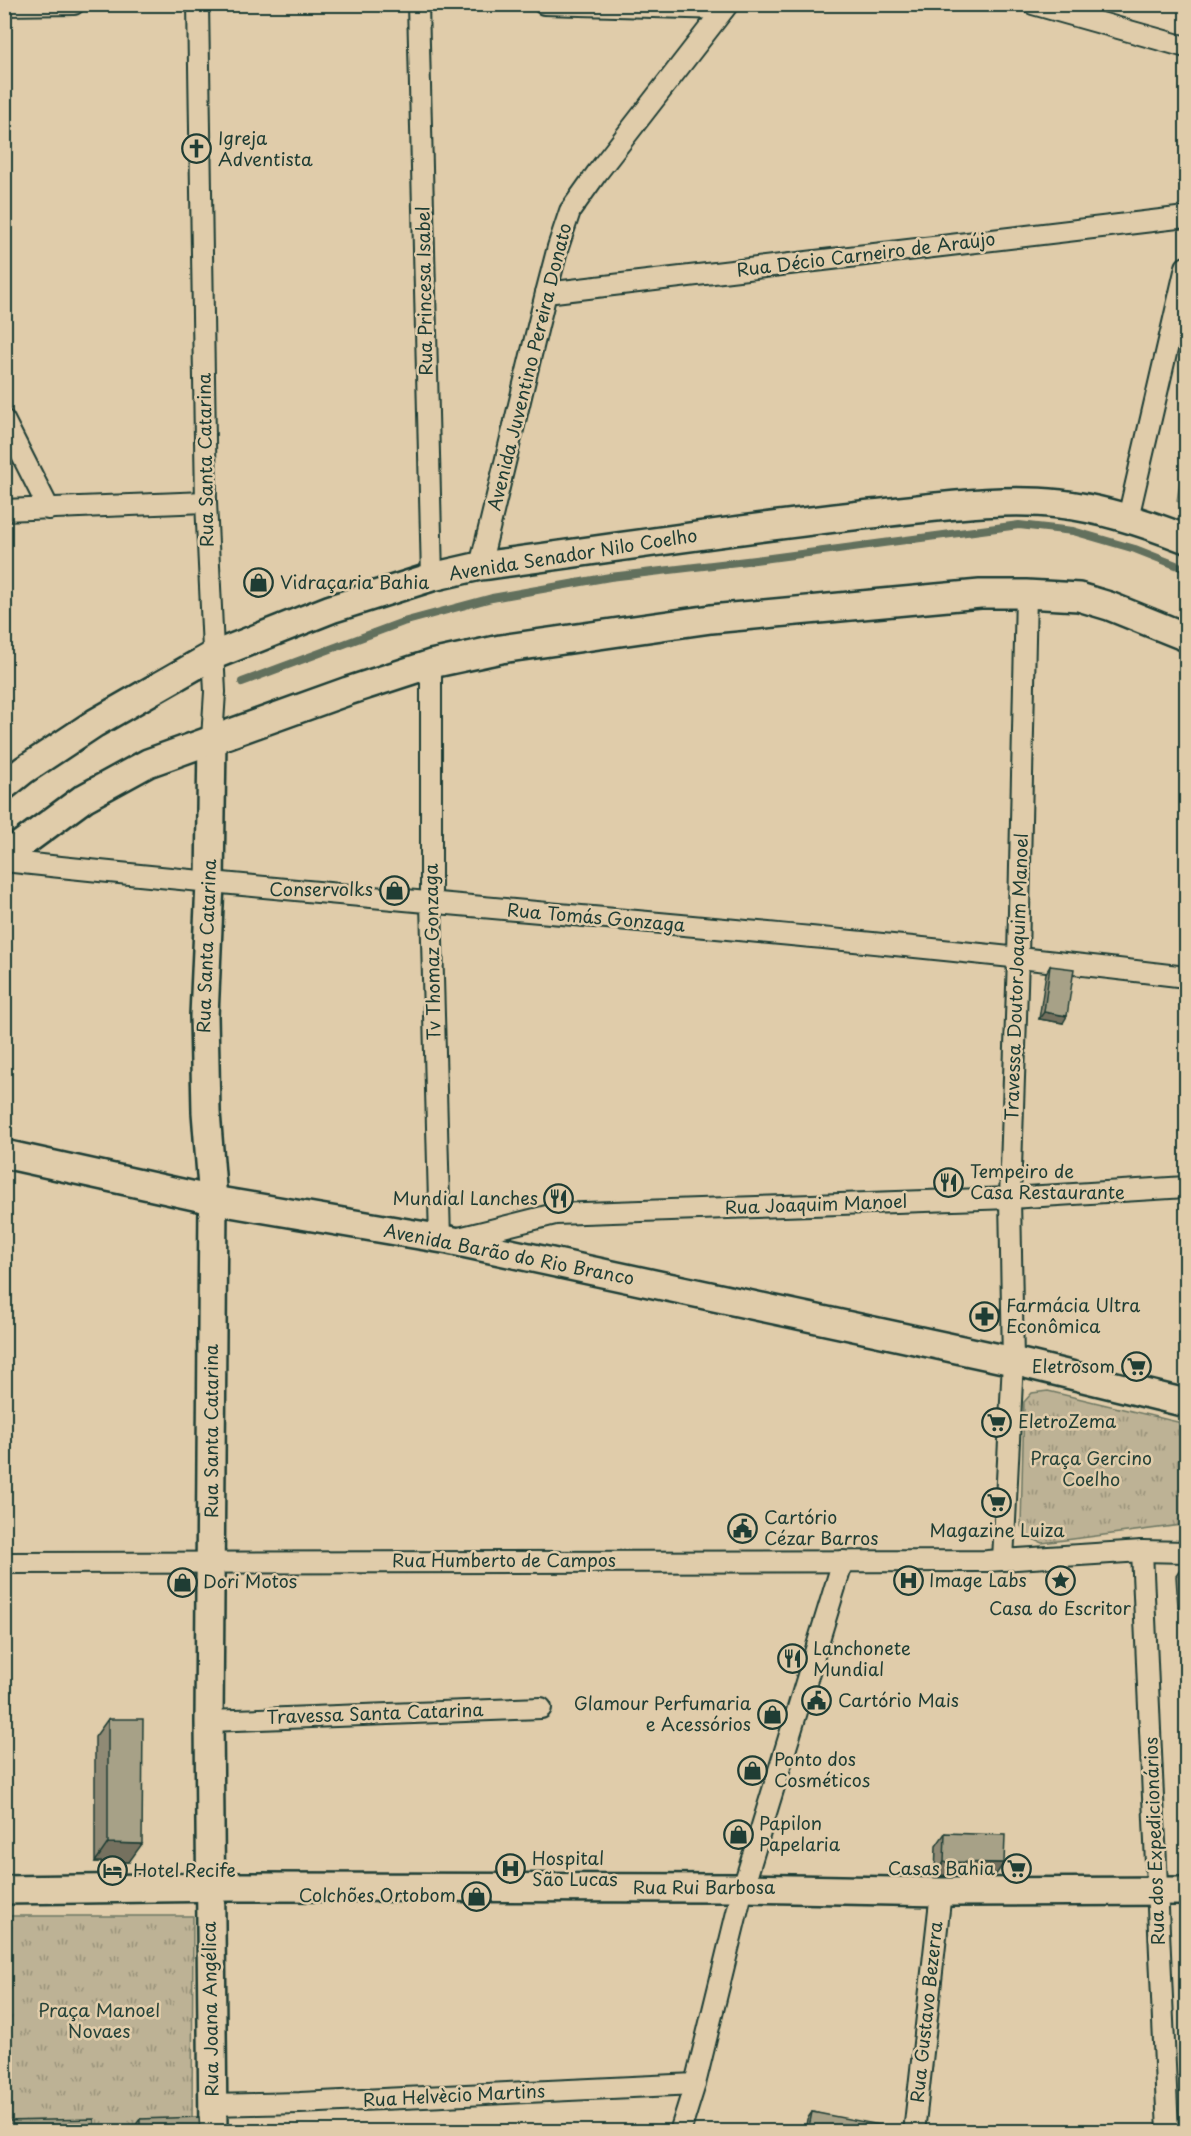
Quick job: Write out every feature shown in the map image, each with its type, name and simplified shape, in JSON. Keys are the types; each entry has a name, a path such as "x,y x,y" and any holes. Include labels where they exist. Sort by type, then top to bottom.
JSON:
{"main road":[{"name":"Avenida Senador Nilo Coelho","path":"4,786 95,723 212,656 331,609 432,577 480,566 825,519 954,505 1030,502 1063,505 1128,518 1186,539"},
{"path":"4,859 84,798 148,763 348,691 431,664 501,649 711,619 980,594 1078,597 1109,606 1186,637"},
{"name":"Rua Santa Catarina","path":"210,1887 213,1200 206,1112 204,1016 210,883 212,739"},
{"name":"Avenida Barão do Rio Branco","path":"4,1154 213,1200 445,1240 1013,1361"},
{"path":"1013,1361 1186,1403"},
{"name":"Rua Rui Barbosa","path":"4,1890 210,1887 743,1888 941,1892 1186,1891"},
{"name":"Rua Joana Angélica","path":"210,1887 213,2118"}],"street":[{"path":"4,5 74,4"},
{"name":"Rua Santa Catarina","path":"198,4 206,502 215,692 212,739"},
{"name":"Rua Princesa Isabel","path":"418,4 432,577"},
{"path":"544,4 716,6"},
{"path":"1033,4 1186,47"},
{"name":"Avenida Juventino Pereira Donato","path":"480,566 546,293 570,211 716,6"},
{"name":"Rua Décio Carneiro de Araújo","path":"546,293 1186,217"},
{"path":"1128,518 1186,267"},
{"path":"4,420 49,509"},
{"path":"4,510 206,502"},
{"name":"Travessa DoutorJoaquim Manoel","path":"1013,1361 1010,1198 1026,594"},
{"name":"Tv Thomaz Gonzaga","path":"431,664 431,903 445,1240"},
{"name":"Rua Tomás Gonzaga","path":"4,859 210,883 1018,957 1186,977"},
{"name":"Rua Joaquim Manoel","path":"445,1240 555,1214 1010,1198 1186,1187"},
{"path":"1013,1361 1003,1560 1142,1551 1186,1552"},
{"name":"Rua dos Expedicionários","path":"1142,1551 1168,2132"},
{"name":"Rua Humberto de Campos","path":"4,1563 1003,1560"},
{"path":"680,2132 695,2084 743,1888 843,1561"},
{"name":"Travessa Santa Catarina","path":"209,1720 541,1708"},
{"name":"Rua Gustavo Bezerra","path":"914,2132 941,1892"},
{"name":"Rua Helvècio Martins","path":"213,2118 300,2103 695,2084"}],"green space":[{"path":"1186,444 1183,496 1186,497 1186,505 1177,501"},
{"name":"Praça Gercino Coelho","path":"1048,1391 1186,1424 1186,1490 1181,1525 1042,1543 1028,1537 1021,1526 1024,1402 1032,1393"},
{"name":"Praça Manoel Novaes","path":"4,1916 193,1916 192,2127 103,2132 5,2131"}],"building":[{"path":"1050,966 1074,969 1067,1016 1044,1012"},
{"path":"108,1719 143,1719 142,1844 108,1843"},
{"path":"945,1833 1005,1835 1004,1863 944,1862"},
{"path":"812,2112 896,2128 896,2132 808,2132"},
{"path":"199,2117 200,2132 140,2132 140,2119"},
{"path":"94,2119 94,2132 4,2132 4,2121"}],"waterway":[{"path":"242,682 403,622 492,598 610,577 1019,525 1073,531 1135,549 1186,569"}],"place":[{"name":"Igreja Adventista","path":"197,149"},
{"name":"Vidraçaria Bahia","path":"259,583"},
{"name":"Conservolks","path":"394,890"},
{"name":"Tempeiro de Casa Restaurante","path":"949,1182"},
{"name":"Mundial Lanches","path":"559,1199"},
{"name":"Farmácia Ultra Econômica","path":"985,1316"},
{"name":"Eletrosom","path":"1136,1367"},
{"name":"EletroZema","path":"997,1422"},
{"name":"Magazine Luiza","path":"997,1502"},
{"name":"Cartório Cézar Barros","path":"743,1528"},
{"name":"Casa do Escritor","path":"1060,1580"},
{"name":"Image Labs","path":"908,1581"},
{"name":"Dori Motos","path":"182,1582"},
{"name":"Lanchonete Mundial","path":"792,1659"},
{"name":"Cartório Mais","path":"817,1701"},
{"name":"Glamour Perfumaria e Acessórios","path":"772,1714"},
{"name":"Ponto dos Cosméticos","path":"753,1770"},
{"name":"Papilon Papelaria","path":"738,1834"},
{"name":"Hospital São Lucas","path":"511,1869"},
{"name":"Casas Bahia","path":"1016,1869"},
{"name":"Hotel Recife","path":"112,1871"},
{"name":"Colchões Ortobom","path":"477,1896"}]}
